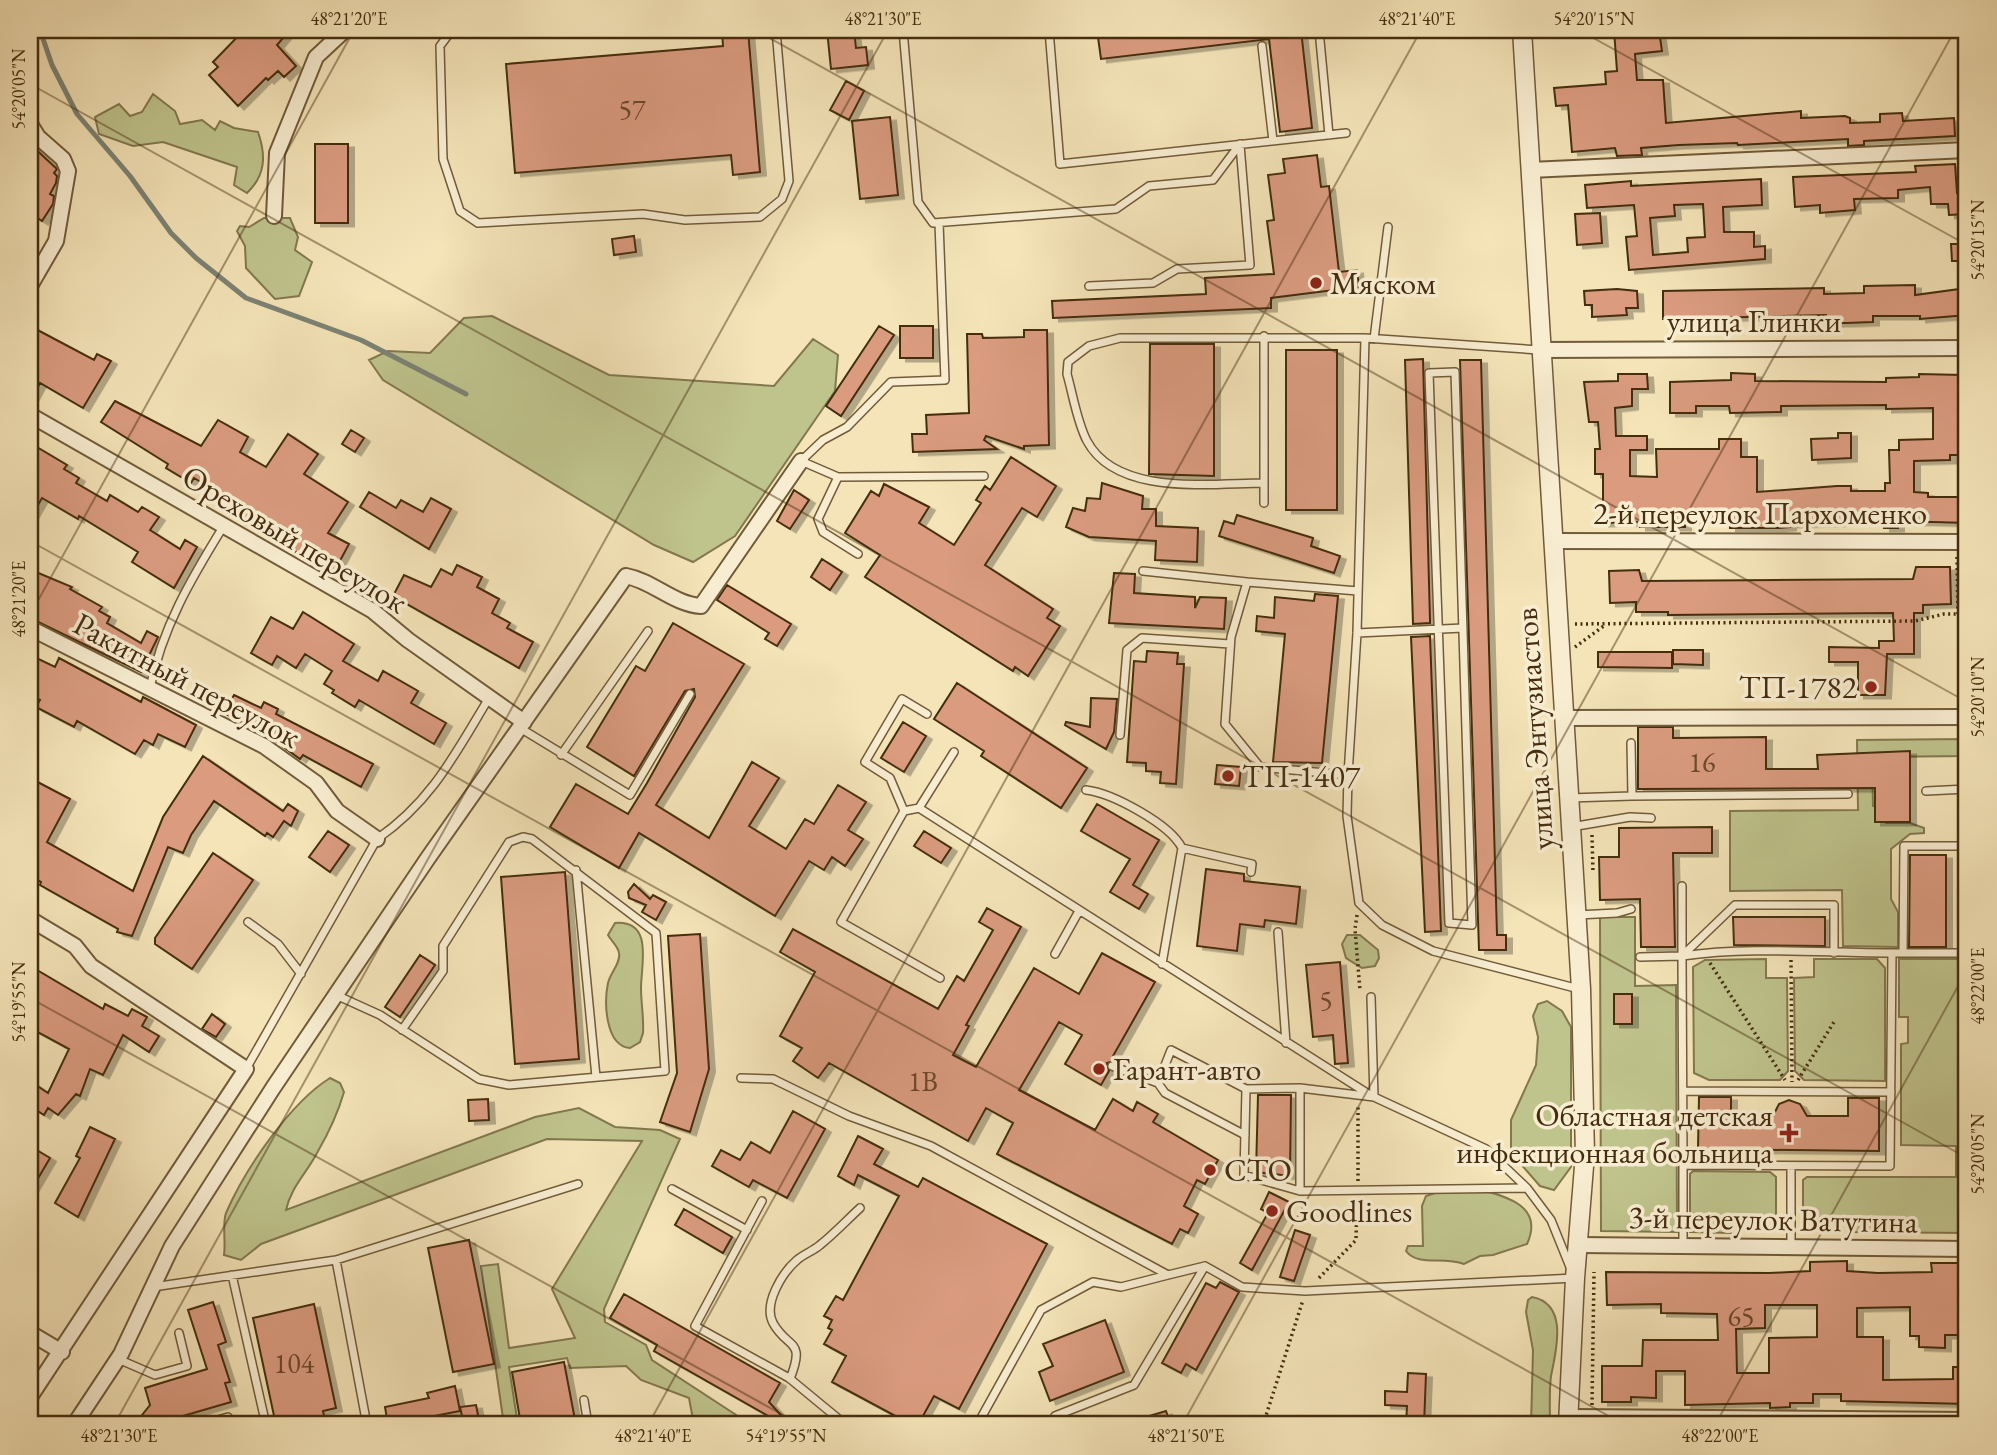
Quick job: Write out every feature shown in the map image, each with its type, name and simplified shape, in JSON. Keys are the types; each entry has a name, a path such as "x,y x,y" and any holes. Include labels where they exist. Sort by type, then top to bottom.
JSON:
{"street":[{"path":"274,216 277,153 316,57 345,30"},
{"name":"улица Энтузиастов","path":"1522,30 1581,989 1585,1154 1574,1278 1568,1421"},
{"path":"30,124 38,137 63,159 68,171 56,240 30,286"},
{"path":"1530,170 1967,150"},
{"name":"улица Глинки","path":"1540,350 1967,348"},
{"name":"Ореховый переулок","path":"30,415 373,611 522,725"},
{"path":"74,1425 118,1359 172,1246 335,995 626,576 639,579 685,605 701,606 802,461"},
{"name":"2-й переулок Пархоменко","path":"1552,541 1962,542"},
{"name":"Ракитный переулок","path":"30,628 264,746 316,783 337,811 377,839"},
{"path":"1563,718 1967,717"},
{"path":"30,919 75,946 91,966 246,1069 30,1397"},
{"name":"3-й переулок Ватутина","path":"1579,1245 1967,1249"},
{"path":"30,1333 62,1352"},
{"path":"1568,1421 1967,1420"}],"lane":[{"path":"452,30 440,46 443,159 460,211 478,223 643,214 685,220 760,217 782,199 789,181 776,30"},
{"path":"902,30 918,202 933,223 1116,208 1149,186 1213,180 1240,144"},
{"path":"1049,30 1060,164 1346,133"},
{"path":"1319,30 1329,135"},
{"path":"1262,46 1273,141"},
{"path":"1089,286 1153,283 1177,269 1250,265 1240,144"},
{"path":"939,223 945,380 891,382 847,427 824,440 802,461 838,477 984,476"},
{"path":"1374,339 1388,227"},
{"path":"1264,336 1264,503"},
{"path":"1264,483 1146,482 1119,471 1100,457 1087,442 1067,373 1068,362 1090,346 1120,338 1365,338 1540,350"},
{"path":"1365,338 1357,633 1347,816 1359,902 1382,925 1433,951 1581,989"},
{"path":"1455,372 1463,628 1472,925 1449,923 1429,373 1455,372"},
{"path":"838,477 818,519 823,532 858,554"},
{"path":"150,688 157,653 184,591 223,527"},
{"path":"1143,571 1358,591"},
{"path":"1247,582 1230,644 1226,724 1260,767 1348,775"},
{"path":"1357,633 1463,628"},
{"path":"561,755 648,631"},
{"path":"1120,735 1127,650 1142,638 1230,644"},
{"path":"522,725 561,755 630,795 690,694"},
{"path":"246,1069 377,839 405,820 433,789 489,698"},
{"path":"904,811 890,778 865,762 902,699 927,714"},
{"path":"1632,743 1632,796"},
{"path":"919,808 954,752"},
{"path":"1926,791 1967,789"},
{"path":"1086,790 1103,792 1171,832 1182,848 1252,864 1251,873"},
{"path":"1569,798 1848,794"},
{"path":"940,978 841,922 904,811 919,808 1374,1097 1486,1149 1527,1188 1552,1220 1574,1278 1306,1291 1242,1287 1205,1266 1121,1287 1093,1282 1041,1310 981,1418 971,1425"},
{"path":"1571,827 1630,817 1651,818"},
{"path":"335,995 402,1030 479,1079 509,1085 665,1070 656,933 576,870 532,839 523,836 509,842 443,946 443,971 402,1030"},
{"path":"1640,957 1704,953 1790,953 1834,953 1892,953 1903,953 1962,953 1962,846 1904,846 1903,953"},
{"path":"1162,964 1182,848"},
{"path":"576,870 596,1077"},
{"path":"1682,886 1683,1246"},
{"path":"1682,956 1735,905 1834,905 1834,953"},
{"path":"1576,915 1617,913 1631,909"},
{"path":"1055,954 1079,911"},
{"path":"248,922 278,944 301,974"},
{"path":"1278,933 1286,1043"},
{"path":"1683,1165 1890,1166 1892,953"},
{"path":"1371,997 1374,1097"},
{"path":"1158,1083 1171,1050 1246,1089 1300,1088 1374,1097"},
{"path":"1112,1066 1158,1083 1165,1093 1245,1135"},
{"path":"741,1078 773,1079 849,1116 931,1146 1168,1275"},
{"path":"1300,1088 1300,1191"},
{"path":"1246,1089 1244,1175 1300,1191 1358,1192 1369,1195 1527,1188"},
{"path":"1683,1091 1891,1092"},
{"path":"1791,1166 1791,1247"},
{"path":"152,1287 336,1260 578,1184"},
{"path":"672,1189 747,1230"},
{"path":"762,1201 695,1326 790,1378 846,1425"},
{"path":"790,1378 797,1360 796,1348 774,1325 769,1311 772,1298 796,1261 818,1247 860,1208"},
{"path":"336,1260 367,1425"},
{"path":"1055,1416 1134,1385 1205,1266"},
{"path":"232,1275 266,1425"},
{"path":"118,1359 155,1375 187,1366 179,1333"},
{"path":"584,1400 588,1425"},
{"path":"199,1425 228,1417"}],"path":[{"path":"1958,614 1962,542"},
{"path":"1557,625 1915,621 1967,614"},
{"path":"1559,655 1582,643 1601,626 1610,623"},
{"path":"1359,902 1355,929 1360,992 1371,997"},
{"path":"1704,953 1792,1091"},
{"path":"1790,953 1792,1091"},
{"path":"1792,1091 1833,1021"},
{"path":"1264,1425 1306,1291 1356,1240 1358,1096"}],"green space":[{"path":"153,94 175,111 180,124 202,120 215,130 220,121 234,128 258,132 263,164 258,179 247,193 234,185 237,167 163,142 133,146 99,134 95,117 119,104 130,116 142,112"},
{"path":"264,218 290,218 298,237 295,250 312,262 299,296 275,299 246,268 245,246 237,231 240,226 249,227"},
{"path":"492,316 609,375 774,386 813,339 838,355 835,391 735,536 693,562 654,545 383,380 369,360 388,351 430,353 464,318"},
{"path":"1967,739 1967,756 1872,757 1873,806 1885,806 1886,823 1910,823 1924,828 1924,833 1910,834 1891,849 1891,899 1898,912 1898,947 1843,946 1842,890 1730,891 1730,811 1858,810 1857,740"},
{"path":"1600,917 1635,917 1635,986 1676,985 1677,1232 1601,1231"},
{"path":"615,923 627,924 636,929 643,946 643,1033 640,1042 630,1048 615,1040 608,1022 608,983 619,957 617,948 608,935"},
{"path":"1347,935 1360,935 1378,950 1379,958 1375,966 1362,968 1346,958 1342,944"},
{"path":"1766,959 1766,978 1787,978 1788,1071 1780,1080 1709,1080 1694,1073 1693,967 1705,960"},
{"path":"1814,959 1877,959 1885,968 1885,1081 1804,1080 1795,1071 1794,978 1814,977"},
{"path":"1899,959 1967,959 1967,1233 1848,1232 1848,1218 1812,1217 1812,1210 1803,1210 1803,1180 1807,1177 1956,1177 1956,1146 1901,1145 1901,1044 1908,1043 1908,1017 1899,1017"},
{"path":"1547,1001 1562,1011 1571,1027 1571,1167 1554,1190 1540,1186 1511,1153 1511,1120 1536,1065 1538,1037 1533,1016 1538,1004"},
{"path":"330,1078 340,1083 344,1092 342,1100 313,1161 295,1187 286,1210 535,1117 579,1108 615,1127 660,1130 680,1139 604,1309 605,1322 646,1345 652,1360 750,1424 694,1425 689,1398 641,1380 626,1366 570,1368 567,1358 509,1367 518,1425 504,1425 481,1266 498,1264 509,1348 575,1338 552,1289 642,1141 547,1139 261,1244 241,1260 224,1255 226,1213 245,1177 285,1120 315,1089"},
{"path":"1693,1171 1770,1172 1776,1177 1776,1218 1731,1217 1731,1233 1690,1232 1690,1174"},
{"path":"1482,1190 1512,1200 1527,1212 1531,1231 1527,1244 1493,1255 1480,1256 1464,1264 1417,1259 1406,1251 1408,1246 1423,1246 1422,1206 1426,1196 1441,1191"},
{"path":"1532,1297 1544,1301 1556,1318 1557,1342 1550,1382 1550,1425 1531,1425 1533,1350 1526,1312 1528,1300"}],"building":[{"path":"244,30 290,30 277,45 296,66 284,77 278,71 268,80 266,78 238,106 209,75 218,67 213,62"},
{"path":"748,30 760,172 733,175 731,155 515,173 506,64 723,46 722,32"},
{"path":"827,30 854,30 856,48 866,47 868,65 831,69"},
{"path":"1097,30 1301,30 1312,128 1280,132 1269,39 1101,59"},
{"path":"1614,30 1659,30 1662,51 1635,54 1637,80 1663,80 1666,123 1801,111 1801,118 1845,116 1850,118 1850,123 1880,122 1880,114 1902,113 1903,121 1954,118 1955,136 1864,141 1864,145 1848,146 1848,139 1679,145 1641,148 1642,155 1617,156 1615,148 1572,152 1568,105 1556,106 1554,88 1606,84 1605,72 1617,71"},
{"path":"846,81 864,91 849,120 830,110"},
{"path":"890,117 898,195 860,199 852,121"},
{"path":"30,144 57,169 54,173 57,176 56,183 50,194 54,196 53,204 42,221 30,213"},
{"path":"315,144 348,144 348,223 315,223"},
{"path":"1317,155 1321,187 1329,186 1339,272 1357,270 1359,287 1271,298 1271,308 1053,318 1052,301 1206,294 1205,278 1274,274 1267,221 1274,220 1268,175 1285,173 1283,159"},
{"path":"1955,164 1957,193 1965,193 1966,214 1949,215 1948,204 1931,204 1930,187 1898,190 1898,198 1854,199 1855,210 1820,213 1820,205 1795,207 1793,177 1916,172 1915,166"},
{"path":"1761,179 1762,205 1723,207 1724,232 1754,232 1754,247 1765,246 1765,259 1629,270 1626,237 1637,236 1634,205 1587,208 1585,185 1631,181 1631,186","holes":["1703,204 1705,237 1687,238 1688,252 1653,255 1650,218 1675,216 1674,205"]},
{"path":"1600,213 1602,243 1577,245 1575,214"},
{"path":"634,236 636,252 614,255 612,239"},
{"path":"1951,244 1967,244 1967,261 1952,261"},
{"path":"1915,285 1915,295 1967,288 1967,315 1920,319 1920,316 1873,316 1873,322 1846,323 1826,323 1826,315 1663,319 1663,291 1824,288 1824,294 1864,293 1864,286"},
{"path":"1584,291 1637,291 1638,308 1626,308 1627,315 1592,317 1592,305 1585,305"},
{"path":"30,326 94,360 97,354 111,361 83,408 40,383 30,402"},
{"path":"879,326 894,335 841,416 826,406"},
{"path":"900,326 933,326 933,358 900,358"},
{"path":"1024,330 1047,330 1049,445 1024,446 1024,449 986,436 984,440 997,449 913,452 912,434 927,434 926,415 969,413 967,334 982,334 983,338 1024,337"},
{"path":"1150,344 1214,344 1214,476 1149,474"},
{"path":"1286,350 1337,350 1337,510 1286,510"},
{"path":"1423,359 1430,623 1413,624 1405,360"},
{"path":"1460,360 1481,360 1497,935 1506,935 1506,950 1479,950"},
{"path":"1731,373 1755,374 1755,381 1886,382 1886,378 1919,377 1919,374 1963,375 1963,382 1967,382 1967,455 1950,455 1950,460 1914,461 1914,492 1928,493 1928,497 1967,497 1967,523 1898,521 1898,528 1884,528 1885,516 1850,516 1850,522 1790,524 1790,527 1779,528 1730,528 1730,521 1685,520 1685,527 1640,527 1640,522 1603,523 1603,474 1595,474 1595,449 1600,449 1598,422 1589,422 1584,382 1618,381 1618,374 1647,374 1648,389 1632,389 1632,406 1615,408 1616,436 1647,436 1647,450 1630,450 1630,476 1657,477 1656,449 1719,449 1719,439 1741,439 1741,457 1757,457 1757,492 1837,486 1851,486 1851,491 1885,491 1885,483 1890,483 1889,450 1899,450 1899,440 1933,439 1933,408 1886,409 1886,405 1781,406 1781,412 1730,413 1729,406 1696,406 1696,413 1670,413 1670,382 1731,380"},
{"path":"115,401 201,446 218,420 248,437 240,452 266,467 288,434 318,454 304,474 348,502 328,533 349,544 334,572 281,544 284,540 247,518 244,523 225,511 231,500 194,478 191,483 166,468 168,464 101,422"},
{"path":"351,430 364,438 355,452 342,444"},
{"path":"1838,433 1851,433 1851,458 1812,460 1811,439 1838,438"},
{"path":"30,443 67,465 64,469 79,478 76,483 107,501 110,495 138,512 142,507 159,517 150,530 180,549 185,540 197,547 174,588 132,562 138,552 79,516 78,519 42,498 30,519"},
{"path":"1011,457 1056,486 1037,517 1022,508 985,565 1053,609 1047,618 1060,626 1028,676 1015,667 1013,671 865,577 880,555 845,533 871,491 879,496 884,484 929,507 919,523 954,545 981,503 976,500 985,486 990,490"},
{"path":"1102,483 1143,496 1142,509 1156,509 1156,526 1198,528 1197,562 1155,560 1156,541 1089,537 1066,527 1073,508 1085,511 1087,498 1100,499"},
{"path":"794,490 809,500 790,529 777,521"},
{"path":"369,492 396,508 401,500 423,512 431,498 451,509 429,549 360,507"},
{"path":"1237,515 1313,538 1311,546 1340,556 1334,573 1219,536 1224,521 1234,524"},
{"path":"822,559 842,572 830,590 811,577"},
{"path":"457,565 482,577 477,587 499,599 492,613 510,623 507,628 533,642 519,668 393,596 404,575 431,587 441,569 452,575"},
{"path":"1916,567 1950,567 1951,604 1923,605 1923,613 1914,613 1914,654 1887,654 1885,695 1858,695 1858,662 1829,662 1829,647 1879,648 1879,641 1894,641 1893,613 1668,615 1668,612 1636,612 1636,602 1610,603 1609,571 1639,570 1642,581 1913,579"},
{"path":"36,572 72,587 70,589 102,607 99,611 110,617 107,623 141,643 147,631 158,637 141,672 30,618 30,585"},
{"path":"1114,573 1135,574 1134,593 1195,597 1195,608 1200,597 1226,598 1224,629 1109,623"},
{"path":"727,585 791,624 777,646 765,639 769,633 717,600"},
{"path":"1315,594 1338,596 1322,763 1273,762 1285,634 1256,631 1257,616 1274,618 1275,597 1314,601"},
{"path":"303,612 354,644 343,661 378,681 383,671 418,691 411,703 446,723 434,744 359,700 355,707 332,693 334,690 324,684 332,671 305,654 296,668 277,656 272,665 251,653 271,617 293,629"},
{"path":"673,623 744,664 656,805 709,838 752,762 779,778 749,826 786,849 805,819 814,824 838,785 866,802 848,830 863,839 845,866 832,857 824,870 809,861 775,916 639,833 619,868 550,827 576,784 628,814 647,783 695,697 694,689 685,691 634,776 587,747 636,666 645,671"},
{"path":"1430,636 1441,931 1425,932 1411,637"},
{"path":"1673,650 1703,650 1703,665 1673,664"},
{"path":"1147,651 1178,653 1177,664 1184,664 1176,784 1160,783 1161,772 1146,771 1146,763 1127,762 1134,661 1146,662"},
{"path":"1598,652 1672,652 1672,668 1598,667"},
{"path":"30,655 55,667 59,658 141,702 143,697 196,725 185,747 158,734 153,745 144,740 135,754 77,721 74,727 36,707 40,700 30,695"},
{"path":"957,683 1087,768 1061,808 981,756 984,751 934,719"},
{"path":"234,695 261,708 264,702 278,709 276,714 373,764 361,787 303,755 300,759 267,735 224,713"},
{"path":"1091,698 1117,699 1114,732 1106,749 1065,725 1066,722 1090,727"},
{"path":"903,722 926,736 904,772 881,758"},
{"path":"1638,727 1673,727 1673,738 1766,737 1766,769 1818,769 1817,755 1910,751 1910,822 1875,822 1875,788 1638,789"},
{"path":"203,756 283,811 288,804 298,811 291,826 284,821 273,837 267,833 265,836 214,801 191,835 183,853 168,847 132,936 117,932 118,929 40,885 41,882 30,876 30,778 70,799 47,842 133,891 163,817"},
{"name":"ТП-1407","path":"1217,765 1241,767 1239,786 1215,784"},
{"path":"1097,804 1159,840 1133,885 1148,894 1139,909 1110,892 1130,859 1081,831"},
{"path":"1712,827 1712,853 1673,853 1675,947 1641,947 1640,899 1600,900 1599,857 1619,857 1619,828"},
{"path":"328,831 349,845 330,872 309,857"},
{"path":"924,831 951,848 941,863 914,846"},
{"path":"213,853 253,880 192,969 155,944 155,938"},
{"path":"1910,855 1946,855 1946,947 1909,947"},
{"path":"1206,869 1244,874 1244,881 1300,887 1296,924 1265,920 1264,927 1240,924 1237,951 1197,946"},
{"path":"565,872 579,1059 515,1064 501,877"},
{"path":"634,884 650,899 653,895 666,902 656,920 642,912 646,905 629,898 628,892"},
{"path":"987,908 1021,927 966,1025 969,1026 953,1055 976,1067 1034,968 1079,994 1102,953 1155,982 1113,1056 1117,1058 1107,1063 1109,1071 1101,1085 1065,1064 1082,1035 1059,1022 1019,1090 1095,1130 1113,1099 1133,1111 1137,1102 1158,1114 1153,1122 1218,1160 1205,1184 1197,1180 1184,1206 1198,1214 1188,1233 1180,1229 1172,1244 997,1154 1013,1123 986,1108 968,1141 829,1063 818,1078 793,1061 802,1048 780,1036 815,972 780,952 793,929 938,1009 957,976 964,981 993,930 979,922"},
{"path":"1733,917 1825,917 1825,946 1734,945"},
{"path":"700,934 709,1069 690,1132 660,1122 677,1073 668,936"},
{"path":"420,955 435,965 400,1017 385,1007"},
{"path":"1340,962 1348,1063 1335,1064 1333,1035 1313,1037 1306,965"},
{"path":"37,970 103,1009 105,1004 128,1016 132,1009 147,1017 142,1026 159,1036 149,1052 123,1035 103,1075 90,1069 80,1096 76,1094 58,1115 48,1108 44,1115 30,1106 30,1081 48,1093 69,1049 30,1028 30,974 34,976"},
{"path":"1614,994 1632,994 1632,1024 1614,1024"},
{"path":"212,1014 225,1024 216,1037 202,1029"},
{"path":"1258,1095 1291,1095 1290,1176 1256,1172"},
{"name":"Областная детская инфекционная больница","path":"1699,1097 1731,1097 1731,1116 1773,1116 1779,1104 1789,1100 1800,1104 1807,1116 1848,1116 1848,1098 1879,1098 1879,1151 1698,1149"},
{"path":"488,1099 489,1120 469,1121 468,1100"},
{"path":"793,1111 825,1129 787,1198 753,1180 749,1187 712,1166 721,1150 740,1160 751,1142 770,1153"},
{"path":"90,1127 115,1139 78,1217 55,1203 80,1158 76,1156"},
{"path":"858,1136 883,1149 874,1164 918,1187 923,1178 1047,1244 959,1409 934,1396 918,1425 912,1425 832,1382 846,1356 824,1344 832,1330 828,1328 832,1320 824,1316 836,1296 843,1300 899,1196 858,1175 854,1185 838,1176"},
{"path":"30,1146 50,1158 30,1192"},
{"path":"1269,1192 1289,1202 1252,1270 1240,1263 1268,1213 1261,1209"},
{"path":"684,1209 732,1237 723,1253 675,1225"},
{"path":"1295,1230 1310,1235 1294,1281 1280,1277"},
{"path":"469,1240 494,1364 453,1372 428,1248"},
{"path":"1847,1261 1847,1271 1878,1273 1932,1272 1931,1263 1961,1263 1961,1272 1967,1272 1967,1335 1945,1335 1945,1348 1919,1347 1919,1336 1910,1336 1910,1307 1857,1308 1857,1337 1883,1337 1883,1380 1953,1379 1953,1367 1967,1367 1967,1404 1841,1401 1841,1394 1813,1394 1813,1403 1790,1403 1790,1407 1770,1408 1770,1403 1685,1405 1685,1371 1656,1371 1656,1398 1631,1397 1631,1402 1602,1402 1602,1366 1642,1366 1643,1340 1718,1340 1717,1314 1661,1313 1661,1304 1607,1305 1606,1272 1810,1271 1810,1262","holes":["1765,1305 1817,1305 1817,1337 1769,1338 1769,1373 1737,1373 1736,1329 1765,1328"]},
{"path":"1220,1282 1239,1292 1196,1370 1186,1364 1181,1373 1162,1363 1206,1283 1216,1288"},
{"path":"624,1294 780,1383 769,1402 790,1425 757,1425 768,1416 654,1351 657,1345 610,1318"},
{"path":"213,1302 226,1342 218,1345 230,1382 225,1383 231,1402 152,1425 134,1425 150,1405 145,1388 207,1369 188,1310"},
{"path":"314,1304 336,1408 323,1411 326,1425 276,1425 253,1318"},
{"path":"1105,1320 1124,1372 1050,1401 1039,1372 1053,1366 1043,1344"},
{"path":"564,1362 576,1425 521,1425 512,1372"},
{"path":"1408,1373 1426,1374 1424,1425 1406,1425 1407,1406 1385,1405 1385,1391 1407,1392"},
{"path":"455,1386 460,1411 388,1425 385,1407 429,1398 427,1393"},
{"path":"476,1405 480,1425 464,1425 460,1407"},
{"path":"1166,1411 1171,1425 1130,1425 1129,1422"}],"waterway":[{"path":"40,30 52,65 77,114 130,176 171,233 196,258 246,298 361,340 466,394"}],"place":[{"name":"Мяском","path":"1316,283"},
{"name":"ТП-1782","path":"1871,687"},
{"name":"ТП-1407","path":"1228,776"},
{"name":"Гарант-авто","path":"1099,1069"},
{"name":"Областная детская инфекционная больница","path":"1789,1133"},
{"name":"СТО","path":"1210,1170"},
{"name":"Goodlines","path":"1272,1211"}]}
